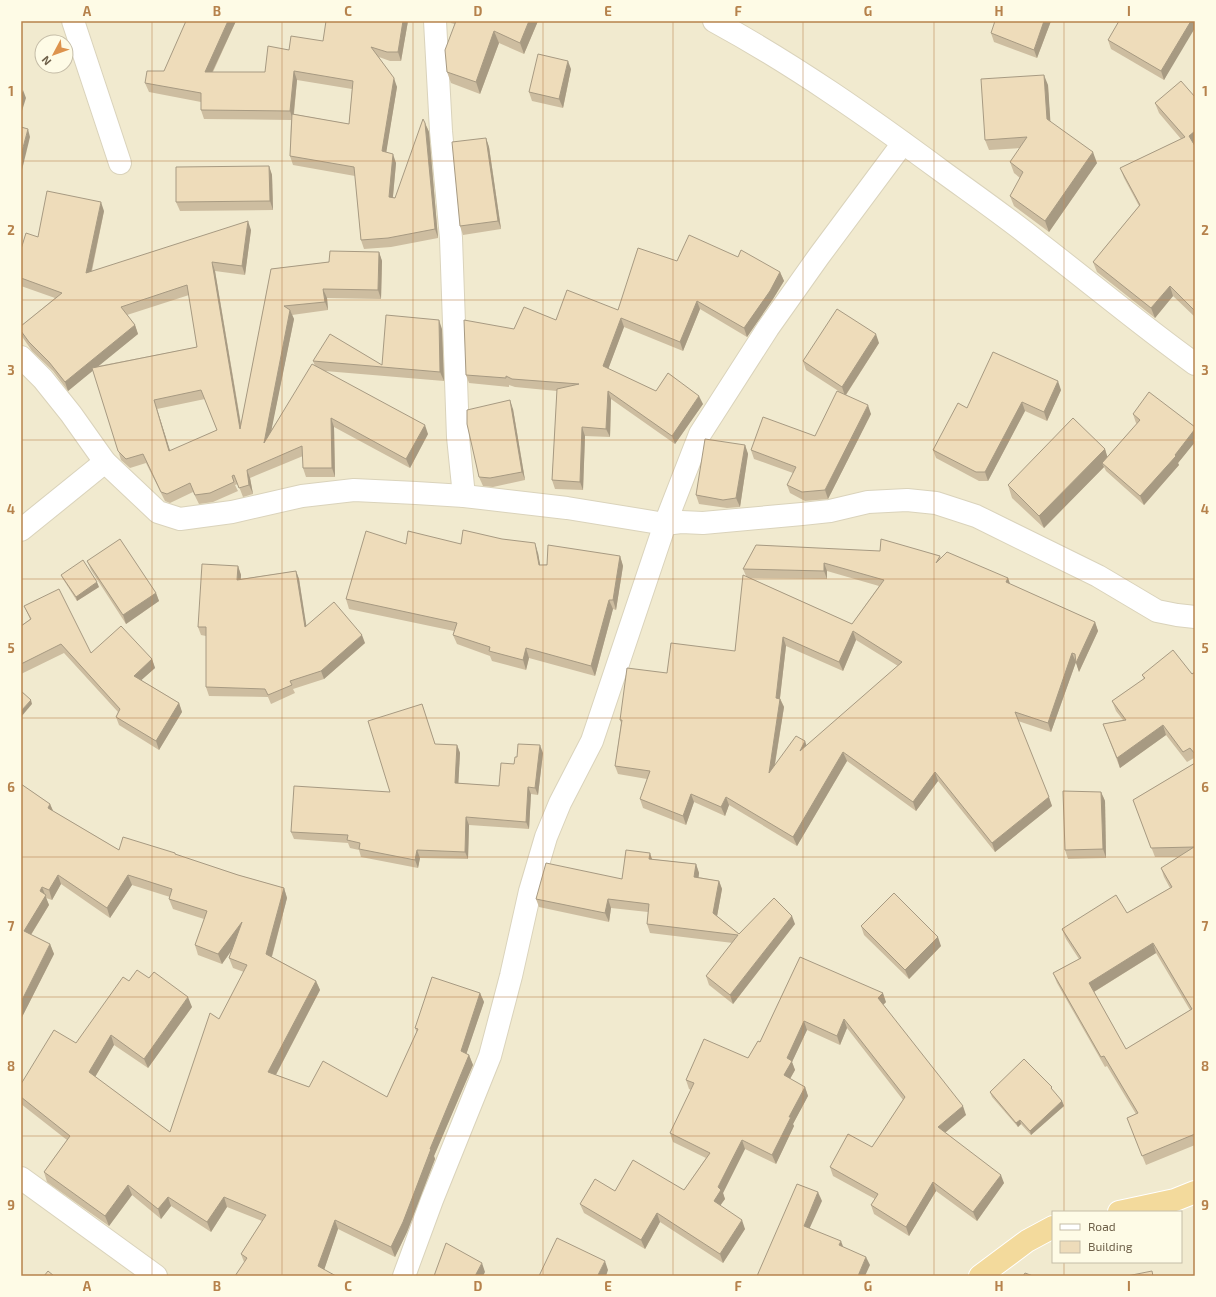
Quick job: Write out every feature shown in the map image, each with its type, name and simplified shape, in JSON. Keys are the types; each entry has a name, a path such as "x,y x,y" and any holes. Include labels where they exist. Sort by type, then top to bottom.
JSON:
{"highway":[{"path":"1124,1211 1175,1200 1195,1192"},
{"path":"980,1276 1027,1241 1052,1227"}],"street":[{"path":"73,21 120,164"},
{"path":"434,21 450,238 458,437 464,496"},
{"path":"714,21 738,34 825,88 903,143 1039,243 1144,327 1195,364"},
{"path":"404,1276 432,1200 490,1056 511,976 530,891 546,837 560,803 592,741 665,524 700,434 789,298 903,143"},
{"path":"21,357 43,379 71,414 105,462 158,512 180,519 232,512 302,496 354,490 416,492 464,496 567,508 665,524 681,522 703,523 802,514 830,511 868,502 907,500 936,503 976,516 1098,576 1157,611 1195,617"},
{"path":"21,530 105,462"},
{"path":"21,1178 156,1276"}],"shaded area":[{"path":"21,21 1195,21 1195,1276 21,1276"}],"building":[{"path":"186,21 228,21 205,72 265,72 268,46 289,50 291,36 323,41 326,21 403,21 398,52 387,52 371,47 394,78 382,151 393,154 389,197 395,198 423,119 425,123 435,229 388,238 361,240 354,167 290,156 292,114 349,124 353,81 294,71 290,111 201,110 201,93 145,83 147,71 164,71"},
{"path":"456,21 529,21 520,43 494,31 476,82 447,72 445,50"},
{"path":"995,21 1044,21 1034,50 991,33"},
{"path":"1119,21 1191,21 1161,71 1108,40"},
{"path":"538,54 568,61 559,99 529,92"},
{"path":"1044,75 1047,119 1093,152 1045,221 1010,196 1023,172 1010,162 1027,137 985,140 981,79"},
{"path":"1181,81 1195,97 1195,131 1189,136 1195,146 1195,311 1170,286 1151,308 1093,262 1140,205 1120,168 1185,137 1155,103"},
{"path":"21,127 28,129 21,155"},
{"path":"486,138 498,221 460,226 452,142"},
{"path":"269,166 270,201 176,202 176,167"},
{"path":"47,191 101,202 86,273 248,221 242,266 212,262 240,429 271,269 329,262 330,251 379,252 378,290 323,289 325,302 284,306 290,310 264,443 312,364 425,425 406,459 331,418 332,468 303,468 302,446 247,470 249,485 239,488 234,475 232,476 234,482 210,493 195,495 190,483 167,494 161,492 143,454 126,459 118,451 92,368 197,347 187,285 121,307 135,325 65,382 21,331 21,326 62,293 21,278 21,249 26,233 38,237","holes":["201,390 217,430 169,451 154,400"]},
{"path":"689,235 738,257 741,250 780,272 770,291 744,328 697,301 680,342 621,318 603,366 656,391 668,373 699,396 672,436 608,391 606,429 582,427 580,482 552,480 557,389 579,384 512,379 506,376 506,378 466,375 464,320 514,329 524,307 556,320 567,290 618,310 638,248 677,261"},
{"path":"837,309 876,334 842,387 803,361"},
{"path":"386,315 439,320 440,372 313,361 330,334 382,365"},
{"path":"993,352 1058,381 1044,412 1022,402 985,472 976,472 933,450 958,403 967,408"},
{"path":"837,391 868,405 825,490 802,492 787,485 796,467 751,450 763,417 815,436"},
{"path":"1149,392 1195,427 1195,429 1175,455 1176,456 1140,496 1102,463 1140,420 1133,414"},
{"path":"510,400 522,472 490,478 479,477 467,424 467,410"},
{"path":"1073,418 1105,449 1039,516 1008,485"},
{"path":"705,439 745,445 736,498 723,500 696,495"},
{"path":"463,530 502,539 535,543 539,565 547,565 548,545 620,556 613,600 609,600 591,666 526,648 523,660 489,651 490,647 453,635 457,623 346,599 366,531 406,544 408,531 461,544"},
{"path":"120,539 156,593 123,615 87,561"},
{"path":"881,539 940,556 936,563 947,552 1008,578 1006,582 1095,622 1076,663 1075,654 1072,653 1048,723 1015,712 1049,797 992,843 935,772 913,802 843,752 793,837 726,797 721,807 691,794 683,816 640,799 650,771 615,766 622,720 620,720 627,668 667,673 671,643 735,651 743,575 852,624 884,580 824,563 824,571 743,569 756,545 880,551","holes":["853,631 902,662 800,751 805,741 796,736 769,773 780,699 776,698 783,637 839,662"]},
{"path":"83,560 97,582 76,597 61,575"},
{"path":"202,564 238,566 237,580 296,571 305,627 334,602 362,635 321,671 290,681 292,685 268,695 265,689 206,687 206,627 198,627"},
{"path":"59,589 91,653 121,626 152,659 134,676 179,703 156,741 116,717 120,709 61,644 21,664 21,626 31,619 24,606"},
{"path":"1173,650 1192,674 1195,672 1195,754 1190,748 1183,752 1163,725 1117,758 1103,724 1126,720 1112,701 1145,678 1142,675"},
{"path":"21,691 31,700 21,711"},
{"path":"422,704 435,744 457,745 455,783 499,786 501,763 514,764 515,757 517,757 518,744 540,745 535,788 528,787 526,822 466,817 465,852 417,850 415,860 359,849 360,843 347,840 348,835 291,832 294,786 390,792 368,721"},
{"path":"1195,763 1195,1134 1142,1156 1127,1118 1138,1113 1104,1056 1101,1057 1053,973 1081,958 1062,929 1116,895 1127,913 1172,887 1161,868 1194,847 1151,848 1133,800","holes":["1153,943 1192,1009 1126,1049 1089,983"]},
{"path":"21,784 50,804 48,808 119,850 123,837 238,875 284,888 266,954 316,981 268,1072 309,1087 323,1061 387,1097 418,1029 415,1028 432,977 480,993 461,1051 469,1055 430,1149 403,1222 391,1247 335,1220 318,1266 336,1276 235,1276 247,1258 241,1254 266,1215 224,1197 207,1222 168,1197 158,1209 128,1185 105,1216 44,1172 70,1136 21,1097 21,1084 54,1030 76,1043 123,977 129,981 137,970 149,978 154,972 188,997 144,1059 111,1035 89,1072 170,1132 210,1013 219,1019 247,965 229,958 242,922 218,954 195,945 207,911 169,899 172,889 128,875 107,908 58,875 49,890 42,887 40,891 46,895 24,931 50,944 21,1002"},
{"path":"1063,791 1101,792 1103,849 1065,850"},
{"path":"626,850 650,853 649,859 696,864 694,877 719,881 713,913 739,934 774,898 792,916 730,995 706,976 738,935 647,924 649,904 608,899 605,913 536,899 546,863 622,879"},
{"path":"894,893 938,937 905,970 861,926"},
{"path":"800,957 883,993 878,998 963,1106 938,1127 1001,1175 973,1212 933,1182 906,1227 871,1205 878,1194 830,1167 848,1134 872,1147 905,1097 844,1019 837,1036 804,1021 787,1058 792,1061 784,1075 805,1087 789,1117 791,1117 772,1155 742,1140 718,1187 721,1190 714,1201 742,1220 720,1254 657,1213 641,1240 580,1204 595,1179 615,1191 633,1160 684,1190 710,1153 670,1133 694,1083 686,1080 704,1039 748,1058 758,1041 760,1042"},
{"path":"1024,1059 1052,1087 1051,1088 1062,1101 1030,1131 1020,1120 1016,1123 990,1092"},
{"path":"797,1184 818,1192 804,1226 841,1241 839,1245 866,1257 858,1276 757,1276"},
{"path":"557,1238 605,1261 598,1275 601,1276 539,1276"},
{"path":"446,1243 482,1263 475,1276 434,1276"},
{"path":"48,1271 54,1276 44,1276"},
{"path":"1152,1271 1153,1276 1127,1276"},
{"path":"1025,1273 1033,1276 1023,1276"}]}
